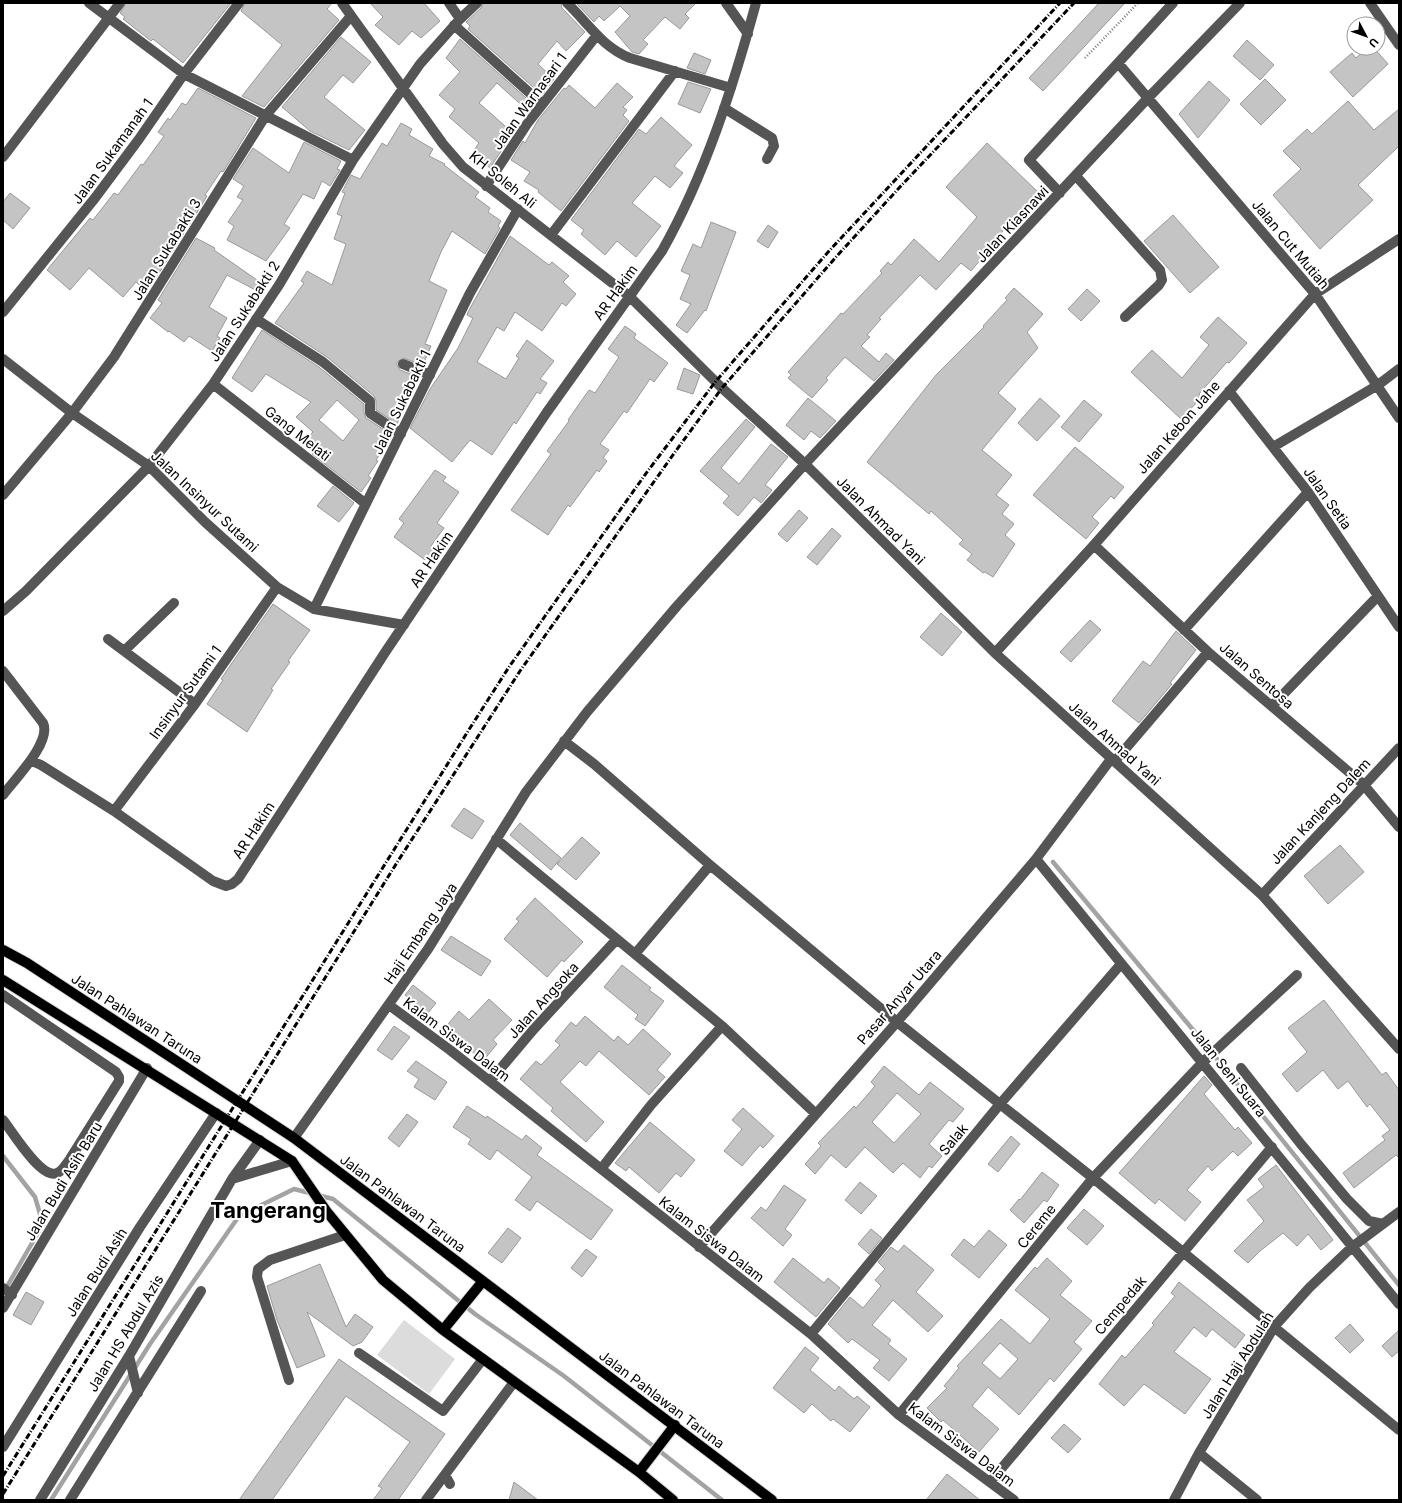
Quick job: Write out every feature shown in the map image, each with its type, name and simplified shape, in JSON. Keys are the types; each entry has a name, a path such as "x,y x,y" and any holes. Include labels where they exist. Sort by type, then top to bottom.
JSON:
{"main road":[{"name":"Jalan Pahlawan Taruna","path":"3,950 27,963 294,1138 480,1285 675,1425 772,1500"},
{"path":"3,980 147,1068 292,1161 300,1169 327,1212 383,1280 443,1330 639,1472 673,1500"},
{"path":"443,1330 480,1285"},
{"path":"639,1472 675,1425"}],"street":[{"path":"89,3 184,74 353,160"},
{"path":"3,157 120,3"},
{"name":"Jalan Sukamanah 1","path":"3,312 99,192 139,139 184,74 239,3"},
{"name":"KH Soleh Ali","path":"342,3 448,150 463,167 629,296"},
{"path":"448,3 457,22 542,104"},
{"name":"Jalan Sukabakti 2","path":"3,611 26,591 149,466 213,384 279,285 353,160 420,64 457,22 477,3"},
{"path":"567,3 608,46 622,54 731,88"},
{"path":"726,3 748,34"},
{"name":"AR Hakim","path":"32,761 41,765 114,811 213,881 226,886 232,884 243,872 404,625 546,412 662,251 677,225 724,108 748,34 756,3"},
{"path":"1060,193 1029,160 1173,3"},
{"name":"Jalan Kiasnawi","path":"564,741 677,606 805,464 1148,98 1240,3"},
{"path":"1370,3 1399,45"},
{"name":"Jalan Sukabakti 3","path":"3,495 72,413 114,357 266,115 351,16"},
{"name":"Jalan Warnasari 1","path":"486,186 542,104 597,35"},
{"name":"Jalan Cut Mutiah","path":"1118,63 1315,294 1399,418"},
{"path":"551,235 675,71"},
{"path":"724,108 772,138 774,146 767,159"},
{"path":"1076,176 1160,270 1162,280 1159,285 1125,317"},
{"name":"Jalan Sukabakti 1","path":"314,609 470,293 518,210"},
{"name":"Jalan Kebon Jahe","path":"995,653 1094,545 1315,294 1399,239"},
{"name":"Jalan Ahmad Yani","path":"629,296 722,388 805,464 995,653 1262,895 1399,1049"},
{"path":"256,319 323,362 370,401 370,413 401,434"},
{"name":"Jalan Insinyur Sutami","path":"3,359 72,413 149,466 277,587 314,609 404,625"},
{"path":"403,364 430,375"},
{"path":"1273,447 1378,385 1399,370"},
{"name":"Gang Melati","path":"213,384 366,504"},
{"name":"Jalan Setia","path":"1229,391 1308,492 1399,627"},
{"path":"1184,630 1308,492"},
{"name":"Jalan Sentosa","path":"1094,545 1208,652 1363,784 1399,827"},
{"name":"Insinyur Sutami 1","path":"114,811 195,704 277,587"},
{"path":"1272,706 1378,596"},
{"path":"124,651 174,603"},
{"path":"108,639 195,704"},
{"name":"Pasar Anyar Utara","path":"699,1247 897,1022 1036,859 1113,760 1208,652"},
{"path":"3,671 45,725 45,733 32,761 26,765 3,795"},
{"path":"564,741 594,764 710,865 897,1022 1093,1178 1182,1253 1399,1430"},
{"name":"Haji Embang Jaya","path":"294,1138 428,949 526,792 564,741"},
{"name":"Jalan Kanjeng Dalem","path":"1262,895 1363,784 1399,748"},
{"path":"496,839 722,1026 816,1114"},
{"name":"Jalan Seni Suara","path":"1036,859 1121,964 1209,1057 1272,1146 1355,1245 1399,1304"},
{"path":"635,954 710,865"},
{"name":"Jalan Angsoka","path":"490,1081 533,1030 617,939"},
{"name":"Salak","path":"811,1334 1000,1104 1121,964"},
{"name":"Cereme","path":"899,1415 1093,1178 1209,1057 1297,975"},
{"path":"3,995 116,1072 119,1077 119,1081 64,1168 57,1173 50,1174 38,1167 3,1120"},
{"name":"Kalam Siswa Dalam","path":"389,1005 490,1081 811,1334 899,1415 1014,1500"},
{"path":"601,1168 651,1105 722,1026"},
{"name":"Jalan Budi Asih Baru","path":"3,1308 8,1292 147,1068"},
{"path":"1241,1068 1347,1200 1369,1220 1380,1226"},
{"name":"Jalan Budi Asih","path":"3,1447 140,1227 216,1113"},
{"name":"Jalan HS Abdul Azis","path":"40,1500 129,1356 232,1178 260,1140"},
{"name":"Cempedak","path":"990,1482 1272,1146"},
{"path":"232,1178 292,1161"},
{"name":"Jalan Haji Abdulah","path":"1174,1500 1199,1453 1274,1327 1309,1288 1355,1245 1399,1212"},
{"path":"289,1380 257,1277 258,1269 264,1262 345,1235"},
{"path":"70,1500 201,1291"},
{"path":"359,1353 443,1411 483,1359"},
{"path":"129,1356 138,1393"},
{"path":"426,1500 514,1382"},
{"path":"1199,1453 1258,1500"},
{"path":"445,1475 450,1484"}],"path":[{"path":"1085,58 1138,3"}],"shaded area":[{"path":"404,1320 455,1359 429,1394 377,1355"}],"building":[{"path":"126,3 231,3 183,63 153,39 151,41 123,19 125,17 120,13"},
{"path":"245,3 332,3 327,9 339,20 264,107 242,96 282,45 241,11"},
{"path":"370,3 424,3 440,21 421,38 412,31 399,45 375,25 383,17"},
{"path":"483,3 561,3 562,8 585,32 566,51 557,41 538,64 554,79 542,95 468,29 470,26 466,22 481,8"},
{"path":"576,3 696,3 685,14 689,18 680,29 665,17 643,40 648,44 639,54 632,52 615,32 630,16 620,6 604,21 599,16 594,22"},
{"path":"1099,3 1125,3 1043,91 1029,78"},
{"path":"341,37 371,62 353,83 343,75 324,97 365,130 349,150 310,131 282,107"},
{"path":"460,39 534,105 529,112 497,83 479,103 513,133 490,168 472,153 479,143 449,117 455,109 439,95 460,72 446,58"},
{"path":"1247,40 1274,65 1260,80 1233,56"},
{"path":"694,53 711,60 705,74 687,68"},
{"path":"1349,56 1354,56 1356,58 1358,56 1381,56 1388,64 1353,97 1330,72"},
{"path":"1265,79 1286,100 1261,125 1240,104"},
{"path":"1209,81 1230,100 1198,138 1179,114"},
{"path":"688,82 711,89 700,113 678,104"},
{"path":"617,83 633,97 623,107 627,110 623,115 629,121 561,211 538,192 539,190 524,181 530,172 511,160 523,141 525,143 538,120 564,88 566,89 569,85 595,108"},
{"path":"198,88 256,118 223,172 221,171 205,195 207,196 147,292 136,282 123,297 89,268 70,290 47,270 90,218 93,220 114,193 118,195 141,164 143,165 164,136 158,132 168,118 170,120 182,103 186,105"},
{"path":"1348,101 1374,130 1399,109 1399,146 1358,185 1373,200 1320,249 1273,195 1301,169 1283,151 1307,129 1312,134"},
{"path":"661,117 692,145 674,166 683,173 670,188 655,176 632,203 661,226 636,257 617,241 605,255 581,234 584,230 571,220 639,129 646,134"},
{"path":"401,123 412,129 409,135 433,149 429,156 445,164 444,165 479,192 475,197 490,208 488,212 501,221 498,226 500,228 485,254 452,231 441,252 429,281 447,290 425,344 431,346 423,365 403,358 397,362 400,370 418,377 397,424 376,410 376,401 374,396 327,357 275,323 304,283 301,281 307,271 332,285 346,244 334,239 342,216 337,214 345,193 342,192 351,175 360,179 382,143 387,146"},
{"path":"304,142 341,161 337,169 340,170 330,186 322,181 314,199 303,194 284,224 290,228 266,261 227,240 234,226 228,222 243,200 237,197 244,186 233,179 253,148 289,173"},
{"path":"987,143 1039,193 984,251 986,253 971,271 961,263 936,290 920,275 879,318 881,319 867,335 870,337 861,346 879,362 886,353 894,360 874,381 845,357 826,378 828,380 812,398 788,378 791,375 788,372 841,313 843,314 882,273 880,271 888,262 891,265 914,239 939,262 977,217 946,187"},
{"path":"10,193 30,208 13,229 3,220 3,202"},
{"path":"1173,215 1219,267 1190,293 1144,241"},
{"path":"711,222 736,232 706,311 705,310 687,333 676,325 691,304 680,299 690,275 681,271 693,244 701,248"},
{"path":"768,225 778,232 768,248 757,241"},
{"path":"510,236 549,265 552,262 569,276 563,282 576,294 566,306 562,303 542,331 515,312 504,331 497,327 477,362 506,379 519,358 516,356 527,340 554,361 540,379 547,383 540,394 537,392 516,424 514,422 492,455 470,440 452,462 410,428 430,389 458,348 473,318 467,315 468,312"},
{"path":"196,238 215,248 214,250 267,287 263,294 227,275 209,307 227,318 217,336 220,338 212,351 189,336 184,342 150,318 162,303 158,300"},
{"path":"1014,288 1043,314 1027,332 1038,348 998,393 1016,409 982,450 1012,475 996,495 1009,505 1002,514 1014,524 1005,535 1015,544 993,577 985,572 983,573 967,560 972,554 959,544 963,540 931,511 929,514 867,462 936,375 984,327 983,326 1007,300 1005,298"},
{"path":"1087,289 1100,301 1081,321 1068,309"},
{"path":"1218,317 1247,343 1229,363 1227,362 1199,394 1202,397 1181,419 1131,372 1152,350 1182,378 1209,345 1200,337"},
{"path":"625,326 636,334 634,338 668,363 654,382 650,379 627,413 624,411 600,444 609,450 603,458 607,461 599,472 597,470 570,507 568,505 548,535 511,510 551,454 547,451 589,390 595,393 619,357 608,349"},
{"path":"262,330 319,367 364,404 364,413 366,418 392,435 376,460 378,461 368,476 371,478 361,492 312,454 314,451 304,442 313,432 296,417 311,402 266,374 252,392 232,378","holes":["337,400 359,420 343,441 319,420"]},
{"path":"684,368 700,375 693,394 677,389"},
{"path":"808,398 836,421 820,438 811,431 804,440 786,425"},
{"path":"1040,398 1060,416 1037,441 1018,423"},
{"path":"1084,400 1102,415 1079,442 1061,427"},
{"path":"746,419 755,427 721,468 739,484 771,444 788,457 765,485 772,490 761,503 754,497 738,516 723,503 729,496 700,471"},
{"path":"1075,447 1124,487 1114,499 1111,496 1092,517 1099,523 1086,539 1033,495"},
{"path":"435,470 446,477 443,481 459,492 437,523 444,528 431,546 434,548 425,560 394,537 404,523 399,519"},
{"path":"333,486 354,503 339,522 317,506"},
{"path":"799,510 808,518 787,542 778,534"},
{"path":"832,528 841,536 817,565 807,557"},
{"path":"273,604 310,630 288,661 290,662 271,689 273,690 247,732 207,704 223,680 221,679"},
{"path":"941,613 962,632 942,656 920,637"},
{"path":"1090,620 1101,630 1071,662 1060,652"},
{"path":"1176,631 1196,650 1170,683 1172,684 1139,723 1112,701 1143,661 1150,666"},
{"path":"464,808 484,821 472,839 451,826"},
{"path":"520,823 561,858 551,870 510,835"},
{"path":"582,837 600,853 576,880 557,864"},
{"path":"1340,845 1364,872 1328,904 1304,876"},
{"path":"535,898 583,942 564,962 562,960 547,977 504,939 519,921 516,919"},
{"path":"451,936 491,961 481,976 441,950"},
{"path":"622,965 651,988 649,990 664,1001 645,1026 635,1019 638,1015 604,987"},
{"path":"413,985 436,1003 428,1013 405,995"},
{"path":"489,999 512,1020 493,1040 497,1044 483,1061 445,1028 459,1011 469,1020"},
{"path":"1324,1000 1382,1075 1386,1072 1399,1090 1399,1158 1396,1155 1354,1188 1343,1173 1385,1140 1382,1136 1390,1130 1370,1104 1367,1107 1348,1081 1338,1089 1323,1070 1297,1092 1282,1074 1307,1052 1288,1028"},
{"path":"585,1016 614,1041 618,1036 628,1045 643,1029 671,1054 657,1070 665,1077 649,1095 599,1051 586,1066 580,1061 560,1082 604,1122 586,1142 551,1111 553,1108 520,1079 536,1061 541,1065 560,1045 555,1041 571,1022 576,1026"},
{"path":"394,1026 410,1037 392,1060 377,1050"},
{"path":"416,1061 447,1082 435,1100 414,1087 419,1079 407,1071"},
{"path":"884,1066 919,1095 930,1082 964,1109 953,1122 949,1120 929,1144 942,1156 932,1168 929,1166 920,1178 903,1163 893,1173 865,1147 846,1168 831,1155 815,1174 805,1164 821,1146 818,1143 854,1106 856,1108 875,1086 871,1082","holes":["897,1093 921,1114 894,1143 872,1122"]},
{"path":"1204,1076 1212,1085 1204,1094 1235,1130 1238,1127 1252,1143 1238,1156 1233,1151 1212,1171 1208,1166 1187,1190 1201,1202 1185,1221 1159,1199 1155,1204 1119,1173"},
{"path":"467,1106 486,1118 487,1116 522,1140 526,1135 542,1148 537,1155 613,1210 591,1240 537,1201 530,1211 515,1200 532,1177 497,1150 490,1160 468,1144 471,1139 453,1127"},
{"path":"743,1108 774,1136 763,1148 760,1145 742,1166 724,1151 742,1129 732,1120"},
{"path":"407,1114 418,1122 399,1147 388,1138"},
{"path":"650,1122 695,1160 681,1177 676,1173 659,1193 629,1167 626,1171 615,1163"},
{"path":"1011,1136 1020,1144 998,1172 988,1164"},
{"path":"1276,1165 1333,1240 1321,1250 1308,1234 1297,1246 1283,1233 1260,1251 1248,1263 1234,1251 1264,1221 1247,1200 1264,1187 1258,1179"},
{"path":"1042,1172 1059,1185 1047,1202 1044,1200 1024,1223 1010,1210 1019,1199 1020,1200"},
{"path":"860,1182 877,1196 861,1214 845,1200"},
{"path":"784,1185 806,1200 785,1229 792,1235 783,1246 751,1218 761,1207 766,1211"},
{"path":"1084,1209 1104,1226 1087,1245 1067,1228"},
{"path":"508,1228 521,1238 502,1263 488,1253"},
{"path":"871,1229 882,1238 869,1254 858,1244"},
{"path":"989,1230 1007,1245 979,1278 951,1255 964,1239 974,1247"},
{"path":"904,1245 934,1270 916,1292 943,1316 928,1332 893,1300 872,1325 891,1340 888,1344 907,1359 889,1381 873,1368 880,1360 852,1339 848,1343 828,1324 850,1297 863,1308 881,1286 875,1280 885,1269 878,1262 891,1247 898,1252"},
{"path":"586,1249 597,1257 582,1277 571,1268"},
{"path":"793,1258 824,1283 828,1278 840,1288 816,1317 774,1282"},
{"path":"1047,1258 1072,1281 1060,1295 1092,1321 1074,1342 1082,1349 1054,1382 1050,1378 1019,1415 988,1387 972,1406 999,1429 979,1452 943,1420 941,1422 927,1408 947,1388 944,1386 959,1368 957,1366 1001,1319 1030,1344 1050,1319 1015,1290 1035,1267 1037,1269","holes":["1000,1343 1018,1359 1000,1379 982,1363"]},
{"path":"320,1264 346,1327 355,1314 373,1327 362,1342 353,1346 307,1312 325,1356 297,1368 277,1320 267,1286"},
{"path":"1179,1282 1245,1335 1235,1348 1212,1329 1206,1337 1194,1327 1174,1352 1211,1379 1185,1414 1144,1384 1124,1406 1099,1384 1122,1355 1125,1358 1154,1325 1152,1323 1175,1296 1171,1293"},
{"path":"26,1292 44,1302 31,1325 13,1315"},
{"path":"1350,1324 1364,1340 1350,1353 1335,1338"},
{"path":"1399,1330 1399,1351 1392,1357 1382,1346"},
{"path":"805,1347 819,1358 810,1370 835,1391 839,1386 854,1399 857,1396 870,1407 850,1432 833,1419 831,1421 812,1404 804,1413 773,1388"},
{"path":"339,1359 445,1434 398,1500 373,1500 382,1488 378,1486 410,1442 346,1396 272,1500 239,1500"},
{"path":"1064,1424 1081,1439 1068,1453 1051,1438"},
{"path":"947,1474 980,1500 926,1500"},
{"path":"514,1482 538,1500 509,1500"}],"waterway":[{"path":"1053,862 1209,1049 1399,1285"},
{"path":"3,1156 35,1197 43,1224 5,1290"},
{"path":"51,1500 150,1344 239,1216 294,1189 333,1199 475,1314 564,1376 722,1500"}],"railway":[{"path":"3,1476 509,667 647,472 716,381 829,251 1060,3"},
{"path":"3,1494 398,861 520,671 675,452 722,388 836,257 899,188 1074,3"}],"district":[{"name":"Tangerang","path":"268,1210"}]}
